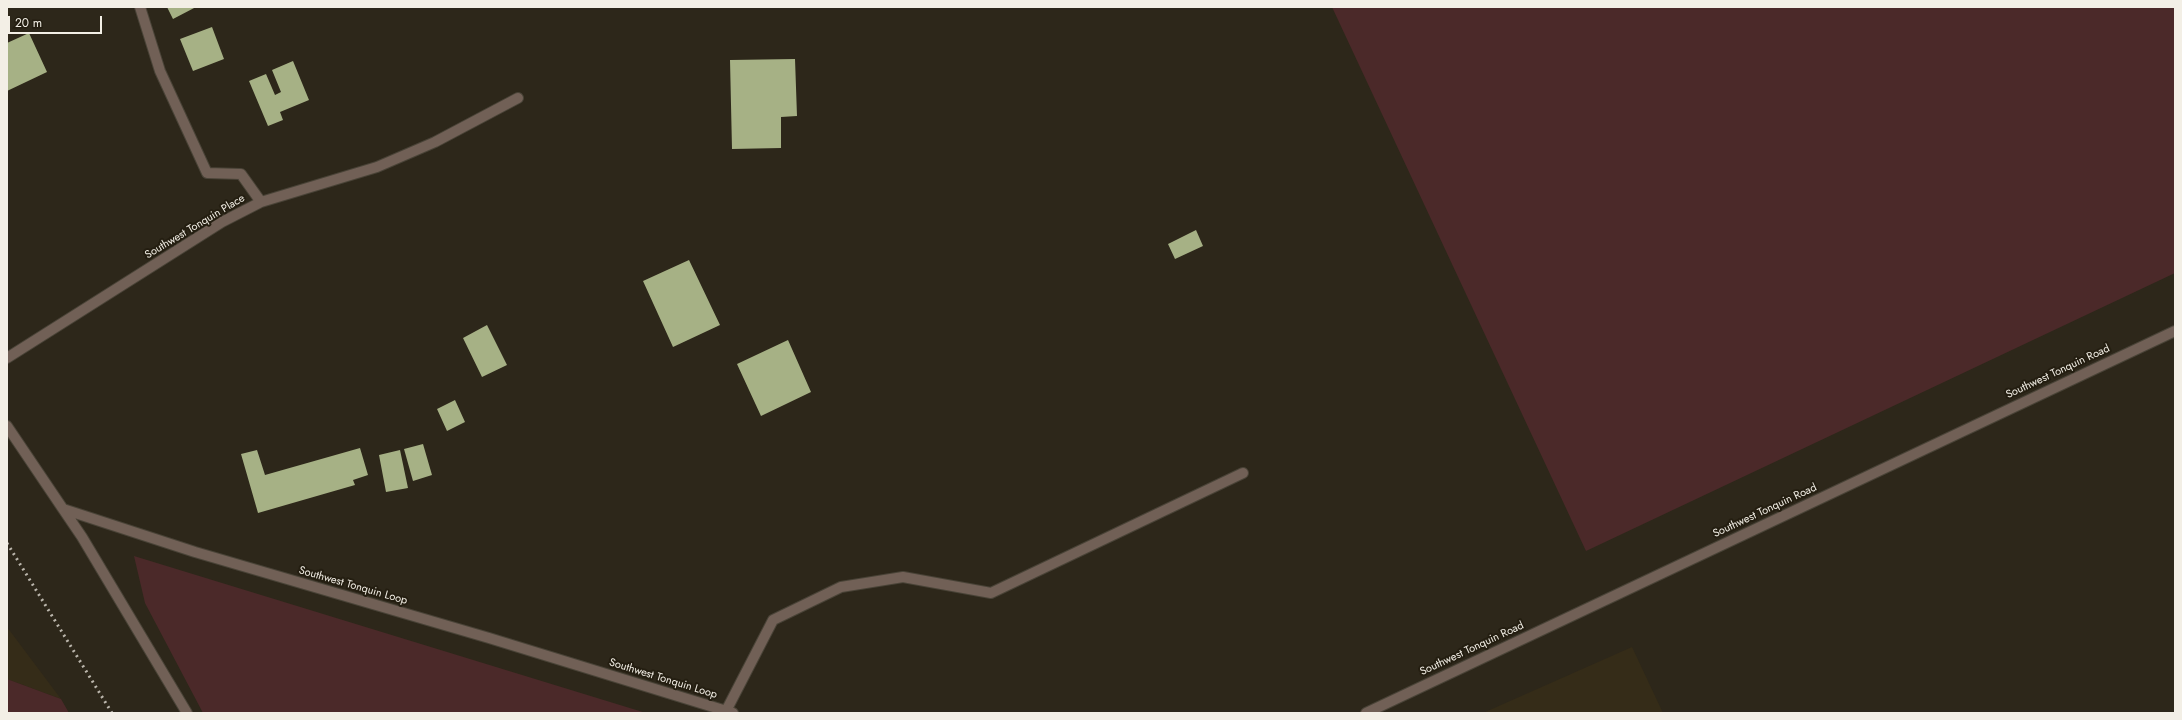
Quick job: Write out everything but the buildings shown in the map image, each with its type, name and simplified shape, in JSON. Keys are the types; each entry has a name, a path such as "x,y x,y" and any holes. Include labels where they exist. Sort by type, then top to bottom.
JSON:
{"street":[{"path":"140,7 160,72 207,173 242,174 262,202"},
{"name":"Southwest Tonquin Place","path":"7,358 222,222 262,202 377,166 435,142 518,98"},
{"name":"Southwest Tonquin Road","path":"1366,713 2175,330"},
{"path":"7,426 82,537 187,713"},
{"path":"729,712 773,620 841,587 904,577 991,593 1243,473"},
{"name":"Southwest Tonquin Loop","path":"63,509 195,552 489,638 729,712"}],"shaded area":[{"path":"1332,7 2175,7 2175,273 1586,551"},
{"path":"134,556 646,713 203,713 145,603"},
{"path":"7,627 61,699 7,679"},
{"path":"1632,647 1663,713 1483,713"},
{"path":"7,679 61,699 69,713 7,713"}],"railway":[{"path":"7,543 112,713"}]}
